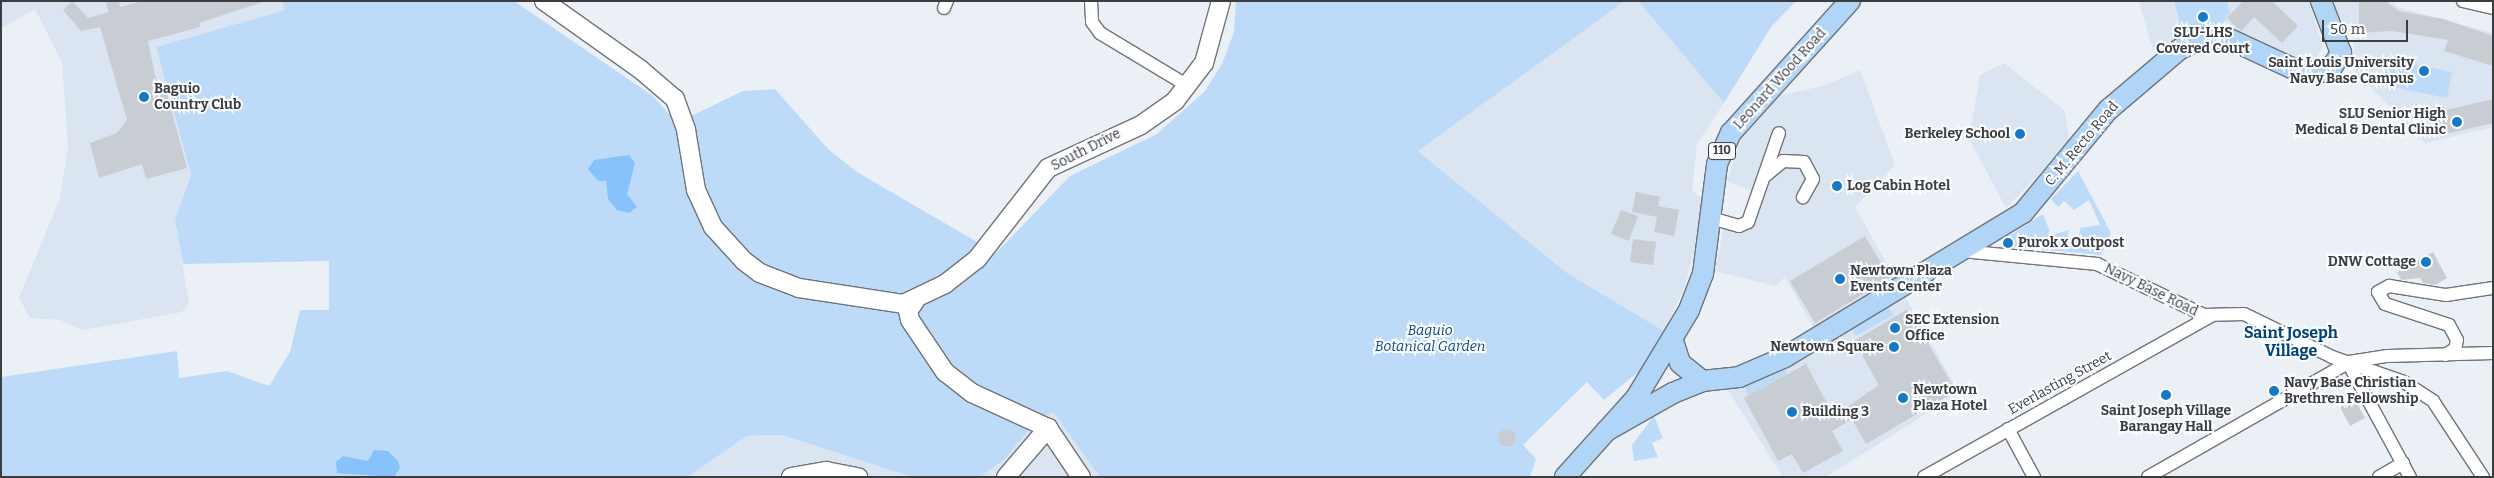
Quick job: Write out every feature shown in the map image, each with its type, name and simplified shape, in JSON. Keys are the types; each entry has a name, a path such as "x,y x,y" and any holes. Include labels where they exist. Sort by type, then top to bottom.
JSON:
{"main road":[{"path":"544,1 641,70 675,99 686,130 696,190 713,227 744,261 760,273 799,288 909,308 931,356 957,383 1048,428 1081,477"},
{"name":"South Drive","path":"909,308 976,259 1048,168 1141,125 1188,86 1211,46 1221,1"},
{"name":"Leonard Wood Road","path":"1565,477 1636,398 1673,341 1703,274 1717,164 1731,133 1850,1"},
{"name":"C. M. Recto Road","path":"1962,251 2023,213 2108,110 2180,49 2201,39 2225,38 2296,70 2318,73 2332,66 2341,53 2321,1"},
{"path":"1606,431 1702,381 1739,377 1786,357 1962,251"},
{"path":"1673,341 1680,363 1702,381"},
{"path":"1006,477 1048,428"},
{"path":"791,477 826,471 858,477"}],"street":[{"path":"1091,1 1092,22 1106,38 1188,86"},
{"path":"2463,1 2493,8"},
{"path":"1711,218 1744,225 1752,216 1779,133"},
{"path":"1764,177 1783,161 1804,162 1813,179 1803,197"},
{"name":"Navy Base Road","path":"1962,251 2097,264 2211,316 2244,314 2348,363 2404,382 2433,401 2483,477"},
{"path":"2445,355 2455,349 2457,340 2449,325 2385,304 2378,292 2389,286 2463,295 2493,288"},
{"name":"Everlasting Street","path":"1924,477 2211,316"},
{"path":"2148,477 2348,363 2379,356 2493,353"},
{"path":"2348,363 2410,477"},
{"path":"2008,429 2034,477"},
{"path":"2379,477 2403,463"}],"shaded area":[{"path":"1,1 282,1 285,10 156,47 191,175 175,220 189,303 182,312 83,330 60,320 30,318 19,298 60,198 68,147 62,63 35,9 1,28"},
{"path":"1625,1 1638,1 1724,103 1697,144 1692,190 1701,198 1699,232 1685,286 1664,331 1567,273 1418,151"},
{"name":"Saint Louis University Navy Base Campus","path":"2139,1 2309,1 2323,48 2313,61 2299,60 2228,27 2182,37 2153,50"},
{"name":"Saint Louis University Navy Base Campus","path":"2329,1 2390,1 2400,8 2493,33 2493,127 2425,143 2356,72 2353,38"},
{"name":"Berkeley School","path":"2004,63 2064,110 2070,143 2006,208 1969,139 1980,75"},
{"path":"1860,70 1895,165 1855,207 1959,393 1826,477 1783,477 1727,389 1822,343 1785,277 1775,286 1715,271 1724,225 1738,229 1760,194 1727,181 1741,140 1781,95 1823,86"},
{"path":"1053,412 1100,477 980,477 1005,459 1035,422"},
{"path":"782,435 912,477 687,477 747,436"}],"green space":[{"name":"Baguio Botanical Garden","path":"282,1 514,1 653,96 669,114 691,116 743,91 775,89 829,150 857,172 996,253 1070,176 1157,134 1205,91 1222,64 1234,32 1236,1 1625,1 1418,151 1567,273 1664,331 1648,364 1604,400 1587,382 1523,445 1536,459 1530,477 1100,477 1053,412 1035,422 1005,459 980,477 912,477 782,435 747,436 687,477 1,477 1,377 177,351 179,378 227,371 269,386 290,352 300,310 329,310 329,261 183,264 175,220 191,175 156,47 285,10"},
{"path":"1638,1 1796,1 1771,27 1724,103"},
{"name":"SLU-LHS Covered Court","path":"2174,1 2227,1 2230,12 2224,22 2183,34"},
{"path":"2398,61 2452,72 2447,98 2392,87 2382,73 2384,66"},
{"path":"2078,171 2111,233 2101,255 2015,247 2009,236 2043,214 2051,235 2069,230 2068,237 2079,237 2080,228 2100,225 2089,200 2074,210 2064,201 2058,207 2051,199"},
{"path":"1888,306 1893,315 1856,336 1851,328"},
{"path":"1784,367 1787,374 1748,396 1744,385"},
{"path":"1654,416 1663,438 1652,443 1658,457 1634,461 1632,445"}],"water":[{"path":"629,155 635,163 627,194 637,207 629,213 617,210 608,199 606,181 598,181 588,169 594,160"},
{"path":"374,450 388,451 398,461 400,468 394,477 337,473 336,462 343,456 368,461"}],"building":[{"name":"Baguio Country Club","path":"72,1 88,18 109,12 106,3 112,1 119,1 120,7 143,1 266,1 199,23 200,27 148,41 158,90 165,87 187,168 146,179 142,164 99,178 90,143 117,133 127,120 100,27 81,31 63,10"},
{"path":"2243,1 2272,1 2298,26 2282,43 2254,17 2241,31 2227,18"},
{"path":"2359,1 2385,1 2399,11 2444,19 2493,36 2493,66 2444,51 2448,40 2392,31 2359,33"},
{"path":"2493,99 2493,123 2437,136 2433,117 2442,115 2442,111"},
{"path":"1636,192 1660,197 1658,206 1679,210 1674,236 1654,232 1657,217 1632,212"},
{"path":"1621,210 1638,216 1629,241 1611,234"},
{"name":"Newtown Plaza Events Center","path":"1865,236 1890,278 1815,323 1790,281"},
{"path":"1633,239 1656,242 1653,265 1630,262"},
{"name":"DNW Cottage","path":"2433,252 2447,278 2435,285 2423,283 2420,278 2401,280 2397,272"},
{"path":"1908,309 1956,391 1866,444 1852,419 1832,431 1843,451 1803,473 1792,454 1778,461 1744,398 1806,364 1834,416 1879,385 1854,341"},
{"path":"2355,399 2365,418 2350,426 2340,407"},
{"path":"1503,429 1511,429 1516,434 1514,445 1503,447 1498,442 1498,434"}],"place":[{"name":"SLU-LHS Covered Court","path":"2203,17"},
{"name":"Saint Louis University Navy Base Campus","path":"2424,71"},
{"name":"Baguio Country Club","path":"144,97"},
{"name":"SLU Senior High Medical & Dental Clinic","path":"2457,122"},
{"name":"Berkeley School","path":"2020,134"},
{"name":"Log Cabin Hotel","path":"1837,186"},
{"name":"Purok x Outpost","path":"2008,243"},
{"name":"DNW Cottage","path":"2426,262"},
{"name":"Newtown Plaza Events Center","path":"1840,279"},
{"name":"SEC Extension Office","path":"1895,328"},
{"name":"Newtown Square","path":"1894,347"},
{"name":"Navy Base Christian Brethren Fellowship","path":"2274,391"},
{"name":"Saint Joseph Village Barangay Hall","path":"2166,395"},
{"name":"Newtown Plaza Hotel","path":"1903,398"},
{"name":"Building 3","path":"1792,412"}],"district":[{"name":"Saint Joseph Village","path":"2291,342"}]}
